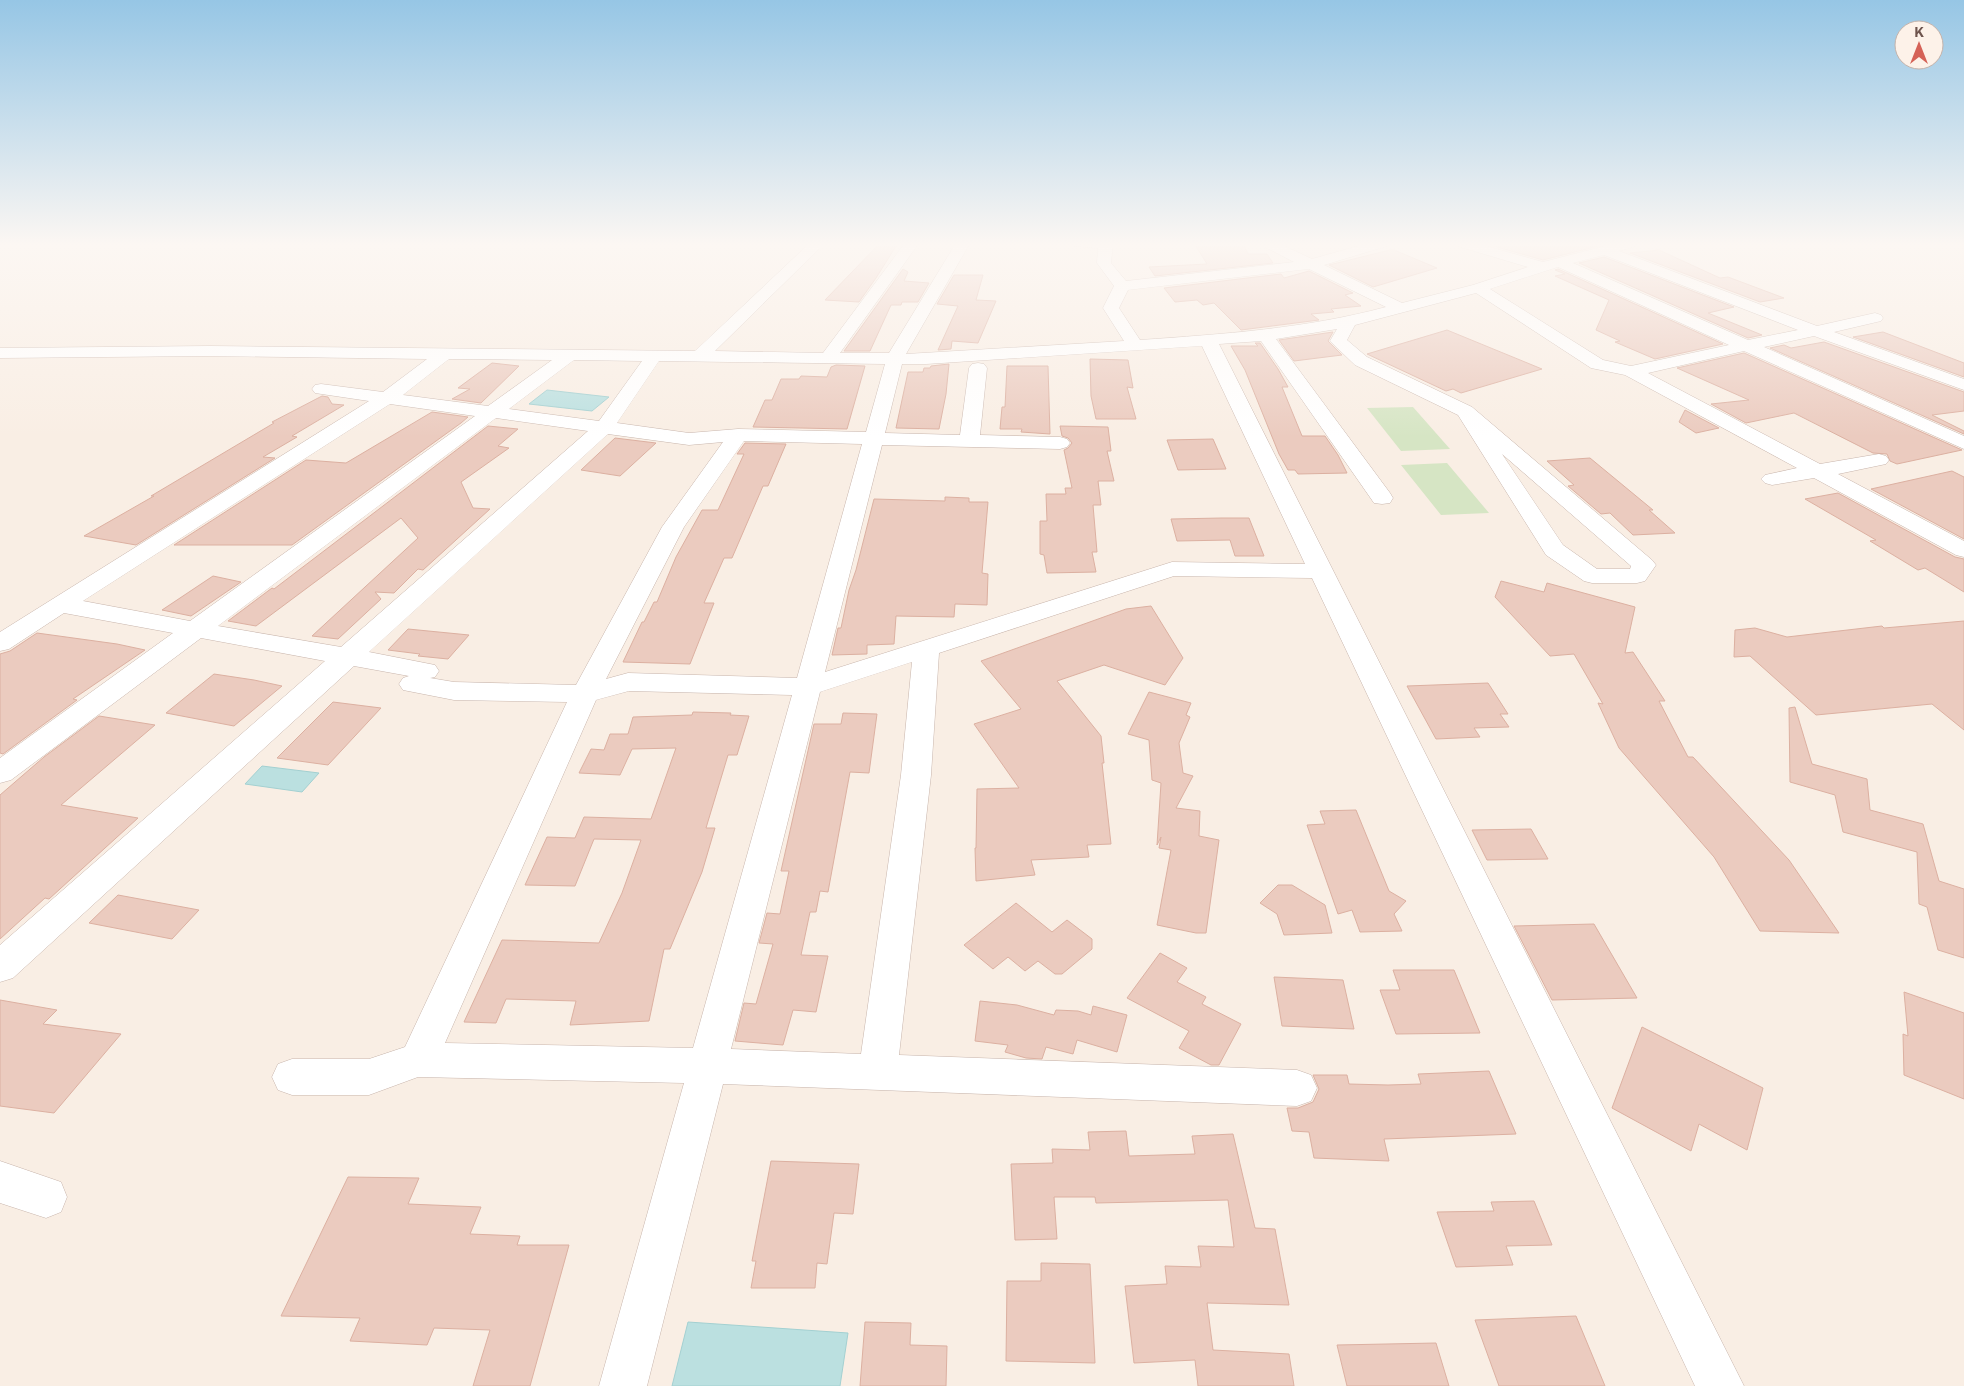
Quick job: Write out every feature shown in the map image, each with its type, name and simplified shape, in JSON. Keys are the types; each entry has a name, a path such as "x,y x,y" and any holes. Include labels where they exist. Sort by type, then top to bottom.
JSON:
{"street":[{"path":"700,356 750,308"},
{"path":"828,358 864,308"},
{"path":"624,1386 895,358 924,308"},
{"path":"1111,308 1136,345"},
{"path":"0,353 210,351 926,359 1265,335 1349,322 1399,308"},
{"path":"1509,308 1597,364 1631,371 1964,550"},
{"path":"1663,308 1964,443"},
{"path":"1755,308 1964,385"},
{"path":"1631,371 1875,318"},
{"path":"1349,322 1338,340 1360,361 1465,411 1644,565 1637,576 1592,576 1554,550 1465,411"},
{"path":"1265,335 1382,498"},
{"path":"1208,340 1720,1386"},
{"path":"0,644 387,398 444,354"},
{"path":"0,773 570,355"},
{"path":"0,967 605,426 654,356"},
{"path":"969,441 978,368"},
{"path":"321,389 605,426 689,439 738,435 1060,443"},
{"path":"418,1060 585,694 672,526 738,435"},
{"path":"1772,480 1879,460"},
{"path":"61,605 347,657 420,678 454,691 585,694 628,682 808,687 1172,569 1321,571"},
{"path":"878,1073 916,775 926,649"},
{"path":"292,1077 369,1077 418,1060 708,1066 1297,1088"},
{"path":"0,1182 46,1197"}],"green space":[{"path":"1413,407 1450,449 1401,451 1367,408"},
{"path":"1447,463 1489,513 1441,515 1401,465"}],"water":[{"path":"547,390 609,397 592,411 529,404"},
{"path":"262,766 319,773 302,792 245,784"},
{"path":"688,1322 848,1333 840,1386 672,1386"}],"building":[{"path":"875,308 890,308 870,351 844,351"},
{"path":"957,308 993,308 978,343 952,341 951,349 938,350"},
{"path":"1219,308 1344,308 1331,309 1334,312 1311,314 1319,320 1241,330"},
{"path":"1606,308 1643,308 1723,344 1655,359 1615,342 1620,341 1596,330"},
{"path":"1680,308 1731,308 1708,313 1762,335 1748,338"},
{"path":"1447,330 1542,369 1461,393 1453,389 1446,391 1367,354"},
{"path":"1333,332 1328,341 1342,355 1294,361 1279,340"},
{"path":"1883,332 1964,363 1964,377 1853,337"},
{"path":"1824,342 1964,392 1964,411 1932,415 1964,431 1964,434 1770,348 1784,345 1791,348"},
{"path":"1255,343 1260,343 1288,387 1282,387 1302,436 1325,436 1347,473 1298,474 1295,470 1288,470 1279,454 1245,370 1231,346 1258,346"},
{"path":"1744,353 1962,450 1897,464 1890,461 1887,454 1873,453 1794,413 1746,423 1711,404 1749,400 1677,368"},
{"path":"1090,359 1128,360 1133,388 1127,387 1136,419 1096,419 1091,396"},
{"path":"492,363 519,366 481,403 452,399 470,389 458,388"},
{"path":"949,364 946,394 939,429 896,428 908,372 923,372 924,368"},
{"path":"836,365 865,366 847,429 753,427 765,400 772,400 781,379 799,379 801,376 827,377 831,367"},
{"path":"1007,366 1048,366 1050,434 1021,432 1022,429 1000,429 1002,407 1005,407"},
{"path":"322,396 328,397 332,404 344,405 292,436 297,437 263,457 275,458 136,545 84,536 274,423 272,422"},
{"path":"1685,410 1719,428 1696,433 1679,422"},
{"path":"432,412 468,417 292,545 174,545 306,460 346,463"},
{"path":"488,426 518,429 498,446 509,448 461,482 473,508 490,509 423,570 418,569 394,593 375,592 381,599 338,639 312,636 418,538 401,518 256,626 228,621 272,588 274,589"},
{"path":"1060,426 1108,427 1111,451 1107,451 1114,481 1098,481 1101,505 1093,505 1097,552 1092,552 1096,572 1047,573 1044,555 1040,554 1040,521 1047,521 1046,494 1066,494 1065,488 1072,488 1064,450 1072,443 1068,438 1062,436"},
{"path":"615,438 656,443 620,476 581,470"},
{"path":"1213,439 1226,469 1178,470 1167,440"},
{"path":"745,443 786,444 768,486 763,486 732,558 724,558 704,603 714,603 690,664 623,662 642,622 644,622 654,602 657,602 676,557 702,510 718,510 744,454 737,454"},
{"path":"1590,458 1653,510 1649,510 1675,533 1633,535 1610,513 1601,514 1568,486 1574,485 1547,461"},
{"path":"1952,471 1964,477 1964,539 1871,489"},
{"path":"1838,493 1955,557 1964,559 1964,592 1925,568 1918,570 1870,541 1876,540 1805,499"},
{"path":"945,497 969,498 969,502 988,502 982,573 988,574 987,605 955,604 954,617 896,616 894,644 867,645 867,654 832,655 838,628 841,628 849,590 874,499 945,501"},
{"path":"1249,518 1264,556 1235,556 1230,540 1177,541 1171,519"},
{"path":"213,576 241,582 191,616 162,610"},
{"path":"1501,581 1544,592 1547,583 1635,607 1625,653 1633,652 1665,701 1659,701 1688,757 1693,757 1789,860 1839,933 1760,931 1714,857 1619,748 1598,703 1603,704 1574,654 1550,656 1495,597"},
{"path":"1151,606 1183,658 1165,685 1104,665 1057,681 1101,736 1111,844 1087,845 1089,857 1031,860 1035,875 976,881 977,789 1019,788 974,724 1021,709 981,661 1126,609"},
{"path":"1964,621 1964,730 1932,704 1816,715 1750,656 1734,657 1735,630 1755,628 1787,637 1882,626 1884,628"},
{"path":"408,629 469,635 448,659 388,650"},
{"path":"37,633 117,644 145,650 73,699 77,700 3,754 0,753 0,654 10,651"},
{"path":"214,674 282,686 234,726 166,713"},
{"path":"1488,683 1508,714 1500,714 1509,727 1474,728 1480,737 1436,739 1407,686"},
{"path":"1149,692 1191,703 1186,715 1190,717 1179,743 1183,773 1193,776 1176,808 1200,811 1199,836 1219,840 1206,933 1196,933 1157,925 1171,850 1159,848 1161,837 1157,845 1161,783 1152,780 1149,740 1128,734"},
{"path":"333,702 381,708 328,765 277,758"},
{"path":"1795,707 1812,764 1867,779 1870,810 1923,824 1939,881 1964,889 1964,958 1938,950 1927,907 1919,904 1917,852 1843,832 1835,795 1790,782 1789,708"},
{"path":"693,712 731,713 730,715 749,716 737,755 728,755 706,828 715,828 702,872 670,949 664,949 649,1021 570,1025 576,1001 506,999 496,1023 464,1022 502,940 599,943 622,893 641,840 594,839 575,886 525,885 547,837 575,838 584,817 651,819 676,748 632,749 620,775 579,773 591,749 604,750 610,734 628,734 633,717 692,715"},
{"path":"843,713 877,714 869,773 850,772 828,892 820,891 816,912 810,912 801,955 828,956 816,1012 793,1010 783,1045 735,1041 744,1003 756,1004 773,944 759,943 767,913 780,914 789,871 781,871 814,724 841,724"},
{"path":"99,716 155,725 61,805 138,818 49,899 45,898 0,939 0,795 44,757"},
{"path":"1356,810 1389,891 1406,901 1394,914 1402,931 1360,932 1352,910 1338,914 1307,825 1325,824 1320,811"},
{"path":"1531,829 1548,859 1487,860 1472,830"},
{"path":"1278,885 1292,885 1325,905 1332,933 1284,935 1277,914 1260,903"},
{"path":"118,895 199,910 172,939 89,923"},
{"path":"1016,903 1052,932 1067,920 1092,939 1092,949 1062,974 1055,974 1038,961 1025,971 1008,957 993,969 964,945"},
{"path":"1594,924 1637,998 1552,1000 1514,926"},
{"path":"1160,953 1187,968 1177,982 1206,997 1202,1004 1241,1024 1219,1065 1211,1065 1179,1048 1189,1031 1127,998"},
{"path":"1393,970 1454,970 1480,1033 1396,1034 1380,990 1400,990"},
{"path":"1274,977 1343,980 1354,1029 1282,1026"},
{"path":"1904,992 1964,1013 1964,1099 1904,1075 1903,1034 1908,1036"},
{"path":"0,1000 57,1010 43,1024 121,1034 54,1113 0,1106"},
{"path":"980,1001 1017,1005 1054,1015 1056,1010 1078,1011 1091,1015 1093,1006 1127,1015 1117,1052 1077,1040 1073,1054 1046,1047 1042,1059 1026,1058 1005,1052 1008,1045 975,1041"},
{"path":"1642,1027 1763,1088 1747,1150 1699,1124 1691,1151 1612,1108"},
{"path":"1489,1071 1516,1134 1384,1139 1389,1161 1314,1158 1309,1132 1292,1131 1287,1108 1298,1108 1313,1102 1319,1089 1313,1075 1347,1075 1349,1084 1388,1085 1421,1084 1418,1074"},
{"path":"1126,1131 1129,1156 1195,1154 1192,1136 1233,1134 1255,1228 1275,1229 1289,1305 1207,1303 1213,1350 1289,1354 1294,1386 1198,1386 1195,1360 1134,1363 1125,1286 1167,1284 1165,1266 1201,1267 1198,1246 1234,1247 1228,1200 1096,1203 1095,1197 1054,1197 1057,1239 1015,1240 1011,1164 1053,1163 1052,1149 1090,1150 1088,1132"},
{"path":"771,1161 859,1164 853,1214 834,1213 827,1264 817,1263 815,1288 751,1288 756,1261 752,1261"},
{"path":"348,1177 419,1178 408,1204 481,1207 470,1234 520,1236 517,1245 569,1245 530,1386 473,1386 490,1330 434,1328 427,1345 350,1341 360,1318 281,1316"},
{"path":"1534,1201 1552,1245 1506,1246 1513,1265 1456,1267 1437,1212 1494,1211 1491,1202"},
{"path":"1041,1263 1090,1264 1095,1363 1006,1361 1007,1281 1041,1281"},
{"path":"1576,1316 1605,1386 1499,1386 1475,1320"},
{"path":"865,1322 911,1323 910,1345 947,1346 946,1386 860,1386"},
{"path":"1436,1343 1449,1386 1347,1386 1337,1345"}]}
